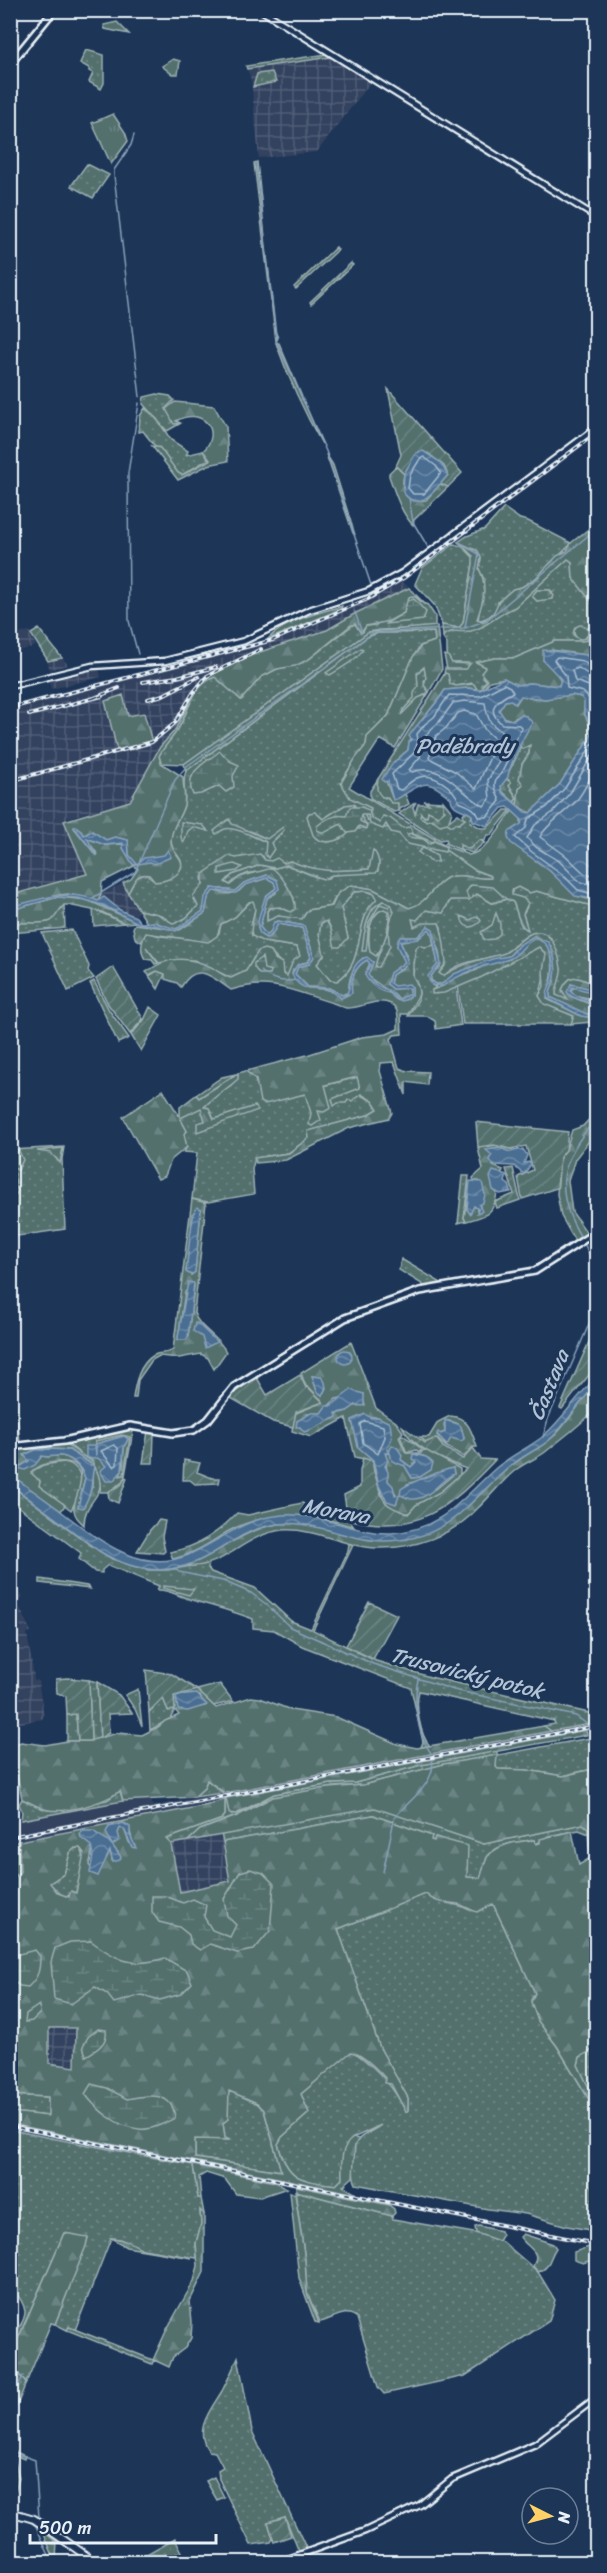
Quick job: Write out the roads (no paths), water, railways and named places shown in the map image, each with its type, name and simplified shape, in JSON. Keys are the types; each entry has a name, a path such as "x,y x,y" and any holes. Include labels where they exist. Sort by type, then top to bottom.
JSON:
{"main road":[{"path":"10,64 54,10"},
{"path":"10,1447 64,1441 126,1427 173,1433 194,1430 208,1420 234,1387 345,1318 412,1293 535,1271 597,1232"},
{"path":"10,2512 32,2518 95,2562"}],"street":[{"path":"261,10 597,217"},
{"path":"10,686 81,668 165,661 247,640 309,610 378,587 402,573 597,428"},
{"path":"280,2562 349,2537 420,2505 455,2477 534,2444 597,2398"}],"water":[{"path":"423,451 440,462 448,475 427,497 415,501 409,499 403,492 404,474 416,453"},
{"name":"Poděbrady","path":"543,650 586,655 596,661 596,893 593,899 575,896 550,871 511,843 508,838 509,832 521,824 522,820 508,807 502,808 487,826 473,821 472,815 453,805 451,798 429,784 419,786 393,800 388,781 384,782 382,779 393,763 408,750 409,742 412,740 409,736 445,690 468,688 480,690 504,678 517,685 529,683 559,686 561,679 543,660","holes":["572,695 581,697 584,701 584,712 592,730 591,736 560,784 530,813 525,812 502,792 501,786 508,777 518,750 533,723 526,716 521,715 514,720 505,719 499,710 505,701 511,700 515,704 521,696 545,699"]},
{"path":"76,826 84,835 92,831 106,840 115,837 128,840 129,855 137,864 144,858 164,855 168,850 171,857 155,864 150,862 133,865 123,848 123,843 105,845 87,838 97,856 74,827"},
{"path":"267,875 277,880 279,889 267,898 260,927 266,935 271,931 274,922 278,921 304,926 314,957 309,964 298,967 295,974 308,987 329,988 342,995 347,994 354,968 357,963 367,957 373,962 368,975 375,983 391,991 400,999 410,994 410,988 393,989 387,984 390,973 405,962 397,946 398,940 400,937 418,937 428,926 433,929 441,964 431,976 431,981 436,984 442,984 454,974 492,959 509,956 522,943 534,936 548,942 553,954 556,973 550,997 589,1015 592,1012 592,1005 572,997 567,992 571,984 596,990 596,993 572,987 570,991 593,1003 595,1013 589,1017 581,1016 547,998 553,975 552,958 545,944 535,938 513,957 467,973 443,986 432,985 428,976 438,964 432,933 429,929 418,939 400,941 408,963 392,975 390,983 394,986 409,984 412,987 412,995 403,1001 395,999 390,993 369,982 365,975 370,964 367,960 354,974 352,993 341,998 329,990 308,988 299,985 292,974 297,965 308,962 311,957 302,928 278,924 271,936 266,938 259,930 258,920 265,897 276,888 274,882 267,878 245,885 236,893 213,891 208,898 205,913 176,931 140,924 102,905 78,898 58,897 11,910 11,907 54,896 76,895 98,901 104,897 120,910 136,917 141,923 154,922 176,929 203,911 205,897 212,888 235,891 244,883"},
{"path":"500,1148 510,1152 523,1149 527,1155 524,1163 531,1164 525,1173 514,1166 493,1165 489,1159 492,1155 486,1150"},
{"path":"493,1171 507,1175 505,1182 509,1185 511,1192 500,1194 493,1190 490,1177"},
{"path":"470,1181 482,1182 485,1195 483,1203 479,1205 482,1211 477,1213 478,1209 474,1206 470,1214 467,1209"},
{"path":"197,1207 201,1209 195,1272 191,1275 186,1272 191,1226"},
{"path":"188,1282 194,1283 188,1337 186,1340 178,1340 178,1337"},
{"path":"195,1323 217,1342 205,1348 202,1337 193,1331"},
{"path":"342,1350 348,1350 352,1357 348,1364 342,1364 338,1360 338,1354"},
{"path":"312,1376 321,1377 324,1381 325,1388 322,1395 317,1391"},
{"path":"596,1378 596,1385 549,1441 512,1465 442,1527 406,1539 368,1540 312,1526 283,1524 252,1531 210,1555 182,1567 154,1570 126,1564 99,1551 11,1485 11,1475 105,1543 137,1558 153,1561 170,1560 188,1555 252,1522 275,1516 305,1516 376,1532 408,1531 424,1526 450,1511 501,1464 541,1438"},
{"path":"351,1390 364,1394 364,1406 356,1405 347,1411 336,1413 337,1417 308,1431 304,1432 300,1427 296,1427 297,1421 311,1413 321,1413 326,1406 330,1406"},
{"path":"365,1414 390,1423 392,1438 387,1449 389,1452 392,1445 397,1447 402,1455 401,1460 411,1467 416,1462 412,1459 413,1454 426,1457 433,1463 431,1470 420,1477 412,1478 405,1466 392,1461 390,1453 385,1453 388,1461 385,1466 388,1481 393,1486 395,1495 399,1496 396,1504 387,1501 379,1486 373,1460 358,1447 352,1420"},
{"path":"445,1420 459,1425 464,1439 461,1441 451,1438 447,1445 437,1434 445,1432"},
{"path":"124,1436 128,1439 124,1447 122,1471 113,1481 106,1481 100,1471 106,1466 98,1458 86,1457 86,1446 95,1446 96,1456 96,1444"},
{"path":"35,1450 69,1450 94,1466 90,1491 83,1508 78,1507 85,1478 78,1466 70,1459 61,1456 42,1456 35,1465 25,1470 18,1468 29,1461 24,1455"},
{"path":"453,1468 454,1474 426,1495 412,1499 400,1495 401,1489 411,1483"},
{"path":"197,1694 207,1705 188,1711 178,1710 176,1696"},
{"path":"123,1823 130,1827 130,1835 136,1848 132,1847 124,1829 120,1828 118,1833 120,1840 112,1845 106,1832 109,1827"},
{"path":"83,1831 94,1831 112,1845 121,1857 120,1860 113,1862 110,1851 98,1876 90,1873 93,1855 91,1846 81,1838 80,1834"}],"waterway":[{"path":"134,135 131,145 114,170 114,175 140,397"},
{"path":"256,164 277,343 326,451 372,588"},
{"path":"138,654 129,621 128,473 139,403"},
{"path":"409,498 413,522 429,549"},
{"path":"91,899 135,872 175,780 187,766 373,633 465,628 487,620 596,529"},
{"path":"458,542 479,554 465,627"},
{"path":"351,600 352,604"},
{"path":"355,612 362,633"},
{"path":"261,971 277,980 296,980"},
{"name":"Častava","path":"582,1239 566,1206 564,1176 574,1148 596,1119"},
{"name":"Častava","path":"584,1243 596,1269"},
{"name":"Častava","path":"543,1437 548,1419 596,1308"},
{"name":"Trusovický potok","path":"174,1568 179,1572 223,1581 251,1593 290,1627 373,1664 454,1690 576,1716 596,1731"},
{"path":"418,1679 417,1718 422,1737 431,1753"},
{"path":"394,1818 426,1784 430,1777 432,1760"},
{"path":"383,1872 394,1820"},
{"path":"10,2402 23,2376"},
{"path":"10,2451 35,2460 39,2518"},
{"path":"10,2516 20,2518"},
{"path":"27,2520 36,2526 52,2562"}],"railway":[{"path":"10,708 273,640 368,599 405,577 596,433"},
{"path":"10,781 152,742 175,723 193,693 207,676 261,649"},
{"path":"143,682 177,677 216,667"},
{"path":"148,699 163,695 198,677"},
{"path":"94,698 119,688"},
{"path":"29,715 102,696"},
{"path":"10,1837 596,1726"},
{"path":"10,2126 596,2244"}],"water label":[{"name":"Morava","path":"336,1511"}]}
